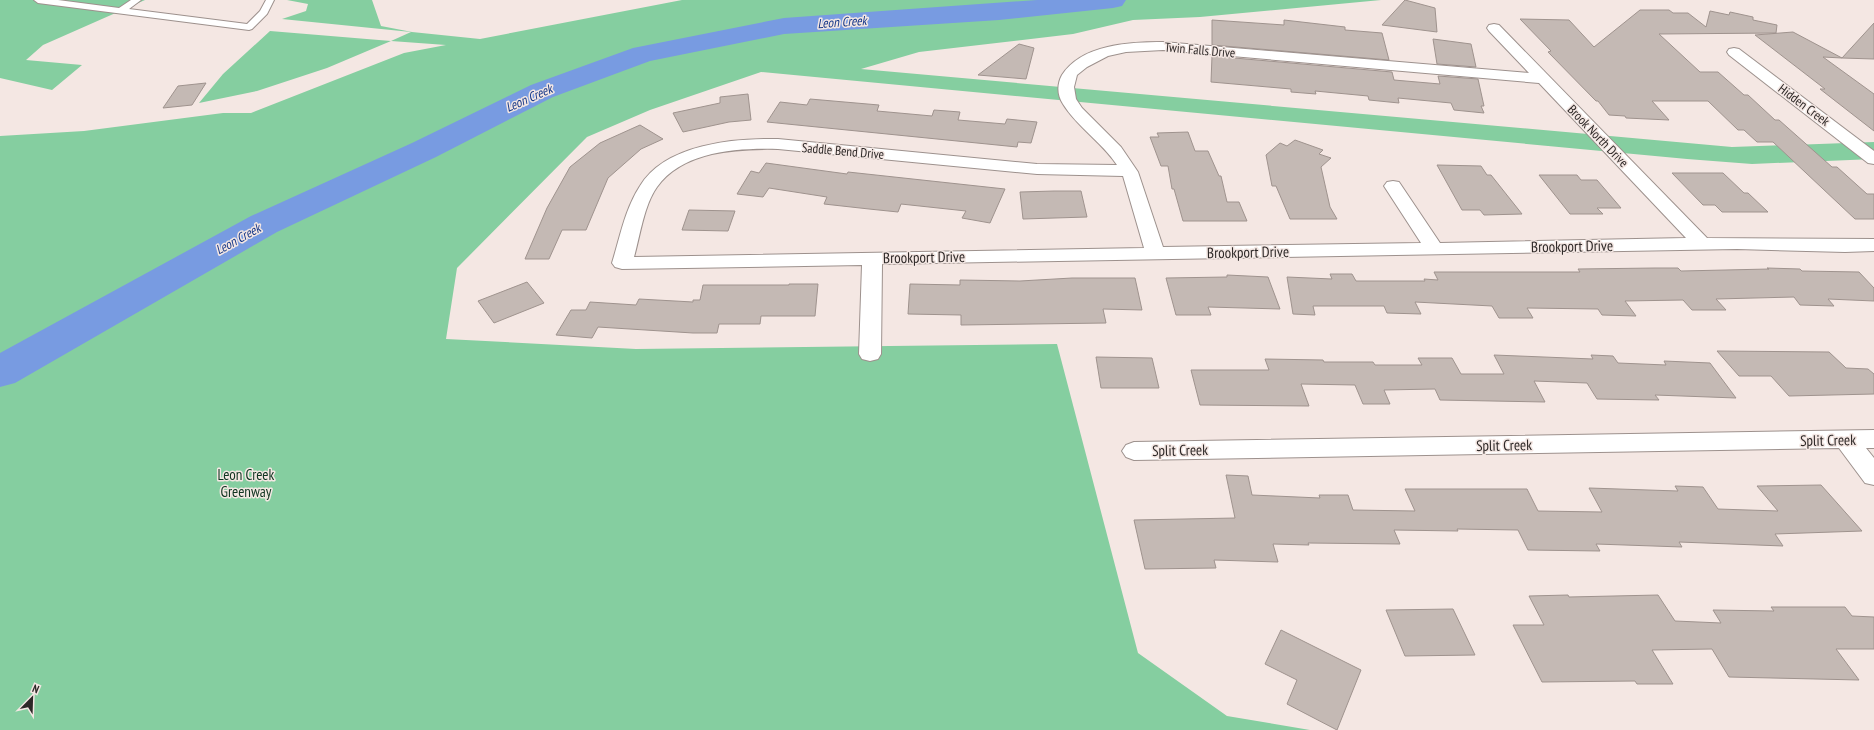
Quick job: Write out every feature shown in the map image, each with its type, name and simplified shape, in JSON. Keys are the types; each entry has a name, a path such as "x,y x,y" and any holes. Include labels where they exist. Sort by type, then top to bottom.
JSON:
{"street":[{"name":"Brook North Drive","path":"1494,28 1702,244"},
{"name":"Twin Falls Drive","path":"1155,253 1129,170 1116,151 1077,111 1066,95 1066,82 1069,76 1079,65 1095,56 1141,46 1163,46 1543,79"},
{"name":"Hidden Creek","path":"1734,52 1874,159"},
{"name":"Saddle Bend Drive","path":"622,263 643,197 650,185 675,164 700,153 728,145 778,144 1037,169 1129,170"},
{"path":"1394,186 1434,248"},
{"name":"Brookport Drive","path":"622,263 1737,243 1845,246 1874,245"},
{"path":"870,354 872,258"},
{"name":"Split Creek","path":"1134,451 1874,439"},
{"path":"1846,440 1874,476"}],"lane":[{"path":"38,0 249,27 264,12 270,0"},
{"path":"120,11 137,0"}],"green space":[{"path":"0,0 145,0 43,45 26,60 82,65 52,90 0,78"},
{"name":"Leon Creek Greenway","path":"287,0 372,0 381,26 412,32 480,39 682,0 1381,0 1200,17 1133,20 1073,34 919,52 861,69 1732,147 1874,142 1874,159 1752,164 1687,159 761,72 650,110 587,137 457,268 446,339 636,349 1057,344 1138,653 1227,716 1310,730 0,730 0,136 84,131 223,113 251,113 404,53 446,45 391,41 411,32 282,19 306,11 308,4"},
{"path":"270,31 391,41 327,68 257,91 199,103 223,74"}],"building":[{"path":"1405,0 1435,8 1437,32 1382,25"},
{"path":"1640,10 1669,10 1673,13 1688,13 1706,27 1710,11 1729,15 1730,12 1753,17 1753,20 1777,25 1776,33 1659,34 1700,72 1718,72 1744,95 1748,95 1775,120 1779,120 1832,167 1837,167 1867,194 1874,194 1874,219 1855,219 1773,142 1757,142 1744,130 1738,130 1708,101 1652,101 1669,120 1626,118 1625,116 1609,115 1598,101 1596,101 1548,52 1551,51 1520,19 1569,20 1594,47"},
{"path":"1212,20 1284,25 1284,20 1345,27 1345,30 1382,33 1389,60 1212,45"},
{"path":"1874,23 1874,59 1842,58"},
{"path":"1793,32 1842,58 1823,57 1874,94 1874,131 1820,89 1825,89 1755,35"},
{"path":"1433,39 1471,44 1476,67 1437,64"},
{"path":"1019,44 1034,48 1026,79 978,75"},
{"path":"1212,56 1392,72 1394,80 1440,84 1438,76 1478,79 1484,106 1481,106 1484,113 1454,110 1451,103 1398,98 1399,103 1369,100 1368,96 1315,91 1316,94 1291,92 1291,89 1211,82"},
{"path":"206,83 192,105 163,108 178,86"},
{"path":"748,94 751,120 729,122 683,132 673,113 720,103 720,97"},
{"path":"810,99 879,105 877,111 932,116 934,110 960,112 958,120 1005,124 1007,119 1037,122 1031,143 1018,142 1017,147 767,122 780,102 807,105"},
{"path":"640,125 663,139 641,149 608,178 586,230 562,230 549,259 525,259 547,208 570,167 600,143"},
{"path":"1188,132 1195,151 1208,151 1219,176 1221,176 1227,202 1239,202 1247,221 1183,221 1174,189 1172,189 1168,166 1161,166 1150,137 1159,137 1157,133"},
{"path":"1295,140 1323,150 1319,154 1331,158 1321,167 1330,207 1337,219 1290,219 1276,186 1272,186 1266,155 1280,143 1287,146"},
{"path":"766,163 847,174 848,172 1005,189 990,223 962,218 966,211 901,204 898,212 824,204 827,197 769,188 763,197 737,194 751,171 759,173"},
{"path":"1437,165 1481,166 1487,175 1491,175 1522,214 1484,215 1480,210 1462,210"},
{"path":"1672,173 1723,173 1744,193 1748,193 1768,212 1722,212 1715,205 1703,205"},
{"path":"1539,175 1577,175 1581,180 1597,180 1621,208 1597,208 1603,214 1570,214"},
{"path":"1081,191 1087,217 1023,219 1020,192"},
{"path":"689,210 735,211 728,231 682,230"},
{"path":"1678,268 1681,271 1769,269 1767,268 1800,269 1802,271 1859,272 1874,288 1874,301 1828,299 1834,306 1800,305 1794,297 1716,299 1726,310 1692,310 1683,300 1625,301 1636,316 1602,315 1598,309 1527,308 1533,318 1499,318 1492,306 1415,302 1421,314 1387,313 1384,306 1313,306 1315,315 1293,314 1287,277 1332,279 1330,274 1352,274 1356,281 1425,281 1424,279 1438,280 1434,272 1580,272 1578,269"},
{"path":"1227,275 1268,277 1280,309 1208,307 1211,315 1176,315 1166,278 1227,277"},
{"path":"1072,278 1135,278 1142,310 1103,309 1106,323 961,325 961,315 908,314 910,284 960,285 960,280 1020,281"},
{"path":"527,282 544,303 494,323 478,301"},
{"path":"818,284 815,316 761,316 760,324 719,324 717,333 693,333 598,327 592,338 556,335 571,310 586,310 590,302 636,305 639,299 693,302 693,300 700,300 703,285"},
{"path":"1717,351 1829,352 1846,368 1868,369 1874,374 1874,394 1789,396 1771,376 1739,376"},
{"path":"1494,355 1593,359 1591,355 1613,356 1618,363 1666,365 1664,361 1710,363 1736,398 1655,395 1659,400 1597,399 1587,383 1534,381 1545,402 1440,400 1435,389 1384,390 1390,404 1363,404 1355,385 1301,384 1309,406 1200,405 1191,370 1269,370 1265,359 1323,360 1324,362 1373,362 1375,365 1422,365 1418,358 1452,358 1461,374 1504,374"},
{"path":"1096,357 1152,358 1159,388 1101,388"},
{"path":"1226,475 1248,476 1252,495 1320,498 1319,495 1348,495 1353,510 1415,511 1405,489 1527,489 1538,511 1602,512 1589,488 1678,491 1675,486 1703,487 1718,509 1778,511 1757,486 1821,485 1862,531 1775,534 1783,546 1679,542 1682,547 1596,544 1600,551 1528,550 1518,530 1394,530 1400,544 1273,544 1278,562 1214,560 1216,568 1145,569 1134,520 1235,518"},
{"path":"1568,595 1569,597 1658,595 1675,621 1721,623 1713,610 1774,611 1771,607 1845,607 1852,616 1874,617 1874,649 1836,649 1859,680 1729,677 1712,649 1652,650 1673,684 1637,684 1635,681 1542,682 1513,625 1544,625 1529,596"},
{"path":"1453,609 1475,655 1405,656 1386,610"},
{"path":"1281,630 1361,670 1337,730 1287,704 1297,680 1265,664"}],"waterway":[{"name":"Leon Creek","path":"0,372 264,224 424,150 542,91 643,54 784,26 999,12 1113,0"}]}
